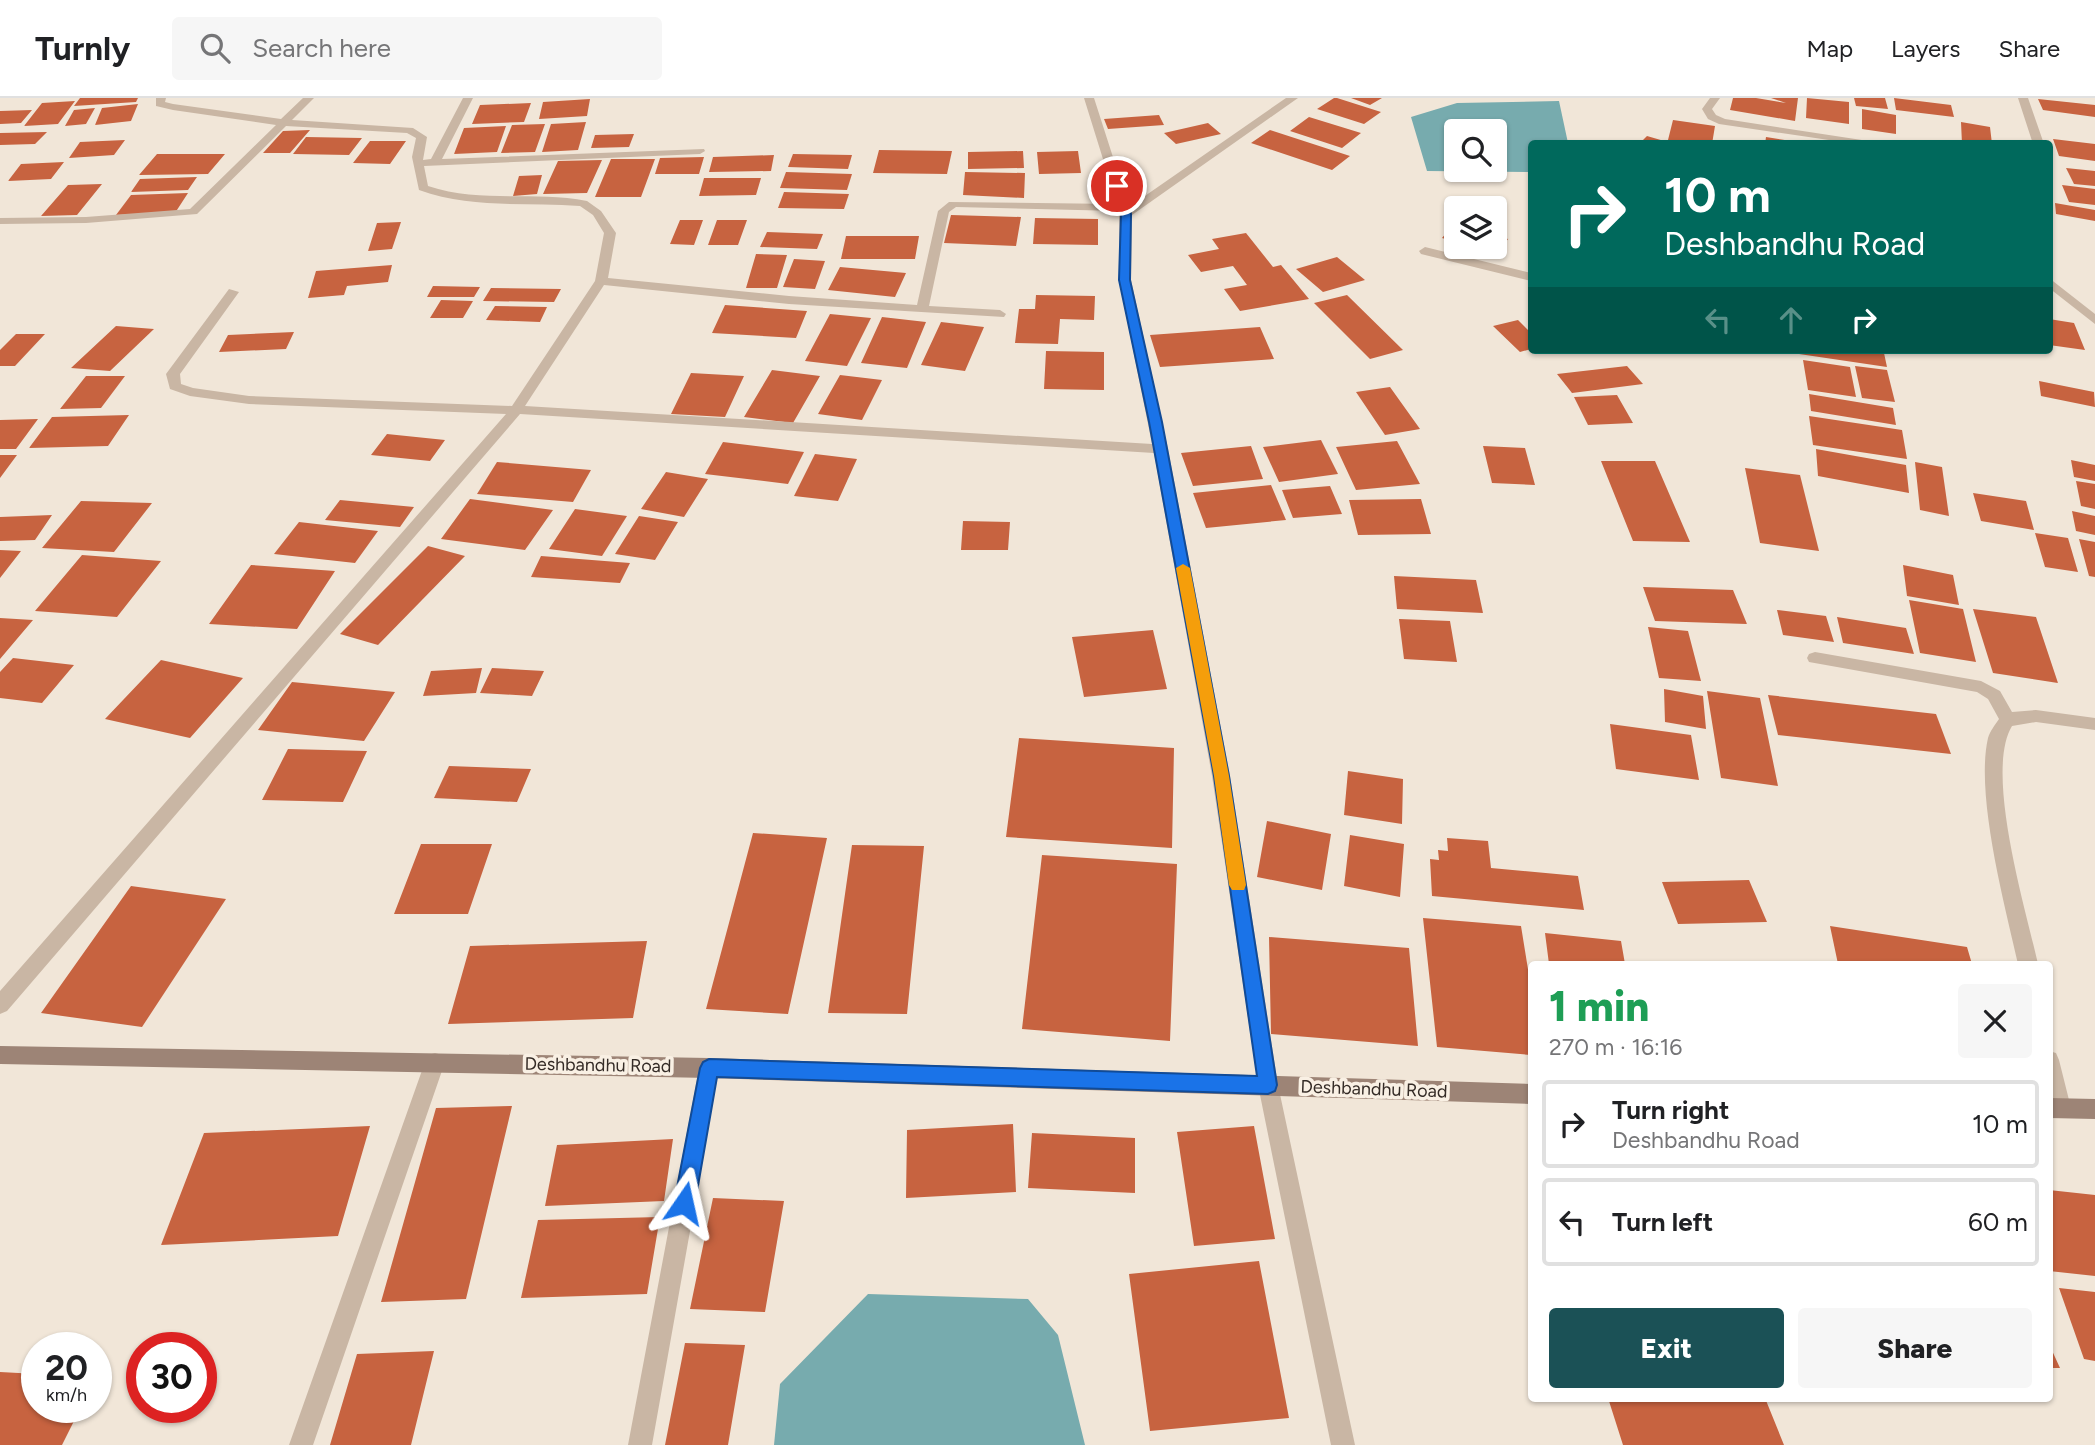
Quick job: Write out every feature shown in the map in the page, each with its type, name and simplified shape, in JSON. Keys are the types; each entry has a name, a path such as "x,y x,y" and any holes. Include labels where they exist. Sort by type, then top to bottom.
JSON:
{"street":[{"path":"0,1005 517,410 601,281 610,233 597,213 583,203 478,201 443,197 423,188 417,157 422,137 409,130 285,123 173,107 160,104 160,98"},
{"path":"0,220 86,220 193,212 309,98"},
{"path":"434,163 468,98"},
{"path":"1089,98 1125,211 1125,280 1161,449 1222,776 1268,1085 1343,1445"},
{"path":"922,309 944,211 953,204 1125,211 1293,98"},
{"path":"1715,98 1707,109 1712,117 1723,122 1855,140"},
{"path":"2023,98 2038,140"},
{"path":"419,163 700,151"},
{"path":"1425,251 1528,276"},
{"path":"601,281 789,300 1000,314"},
{"path":"2053,285 2095,320"},
{"path":"233,292 173,374 175,386 190,392 249,400 517,410 1161,449"},
{"path":"1815,658 1981,687 1994,695 2007,719"},
{"path":"2027,961 2003,854 1993,747 1997,729 2007,719 2030,716 2095,724"},
{"name":"Deshbandhu Road","path":"0,1055 709,1068 1528,1094"},
{"path":"301,1445 435,1062"},
{"path":"640,1445 709,1068"},
{"path":"2055,1108 2095,1109"}],"water":[{"path":"1559,101 1567,140 1528,140 1528,172 1507,172 1507,119 1444,119 1444,171 1427,171 1411,117 1457,103"},
{"path":"868,1294 1028,1299 1058,1335 1085,1445 774,1445 780,1384"}],"building":[{"path":"80,98 138,98 136,102 74,106"},
{"path":"1334,98 1381,112 1364,124 1317,109"},
{"path":"1351,98 1382,98 1370,105"},
{"path":"1733,98 1756,98 1786,103 1771,98 1798,98 1795,121 1730,110"},
{"path":"1807,98 1849,102 1849,124 1806,118"},
{"path":"1854,98 1885,98 1888,109 1856,106"},
{"path":"1894,98 1951,105 1954,117 1896,110"},
{"path":"590,99 587,116 539,119 543,102"},
{"path":"2038,99 2095,105 2095,117 2043,110"},
{"path":"75,101 58,124 24,126 42,103"},
{"path":"531,103 524,122 472,124 480,105"},
{"path":"138,104 131,121 95,125 102,108"},
{"path":"95,108 86,124 65,126 74,110"},
{"path":"1862,109 1896,115 1896,134 1862,129"},
{"path":"32,110 21,123 0,124 0,111"},
{"path":"1159,115 1164,125 1108,129 1104,119"},
{"path":"1309,117 1361,133 1342,148 1290,131"},
{"path":"1673,120 1715,126 1713,140 1668,140"},
{"path":"586,122 578,150 542,152 551,124"},
{"path":"1961,122 1990,127 1992,140 1962,140"},
{"path":"1208,123 1221,134 1176,144 1164,133"},
{"path":"545,124 535,152 501,153 512,125"},
{"path":"506,126 497,152 454,154 464,128"},
{"path":"310,130 290,153 263,153 283,131"},
{"path":"1270,130 1350,156 1332,170 1251,143"},
{"path":"47,132 35,144 0,145 0,133"},
{"path":"634,134 629,147 591,148 595,135"},
{"path":"1647,136 1661,140 1643,140"},
{"path":"306,137 362,138 349,155 293,154"},
{"path":"2053,139 2095,144 2095,161 2059,156"},
{"path":"125,140 114,155 69,158 80,142"},
{"path":"370,141 406,141 390,164 353,163"},
{"path":"879,150 952,151 947,174 873,173"},
{"path":"1023,151 1024,168 968,169 968,152"},
{"path":"1078,151 1081,173 1039,174 1037,152"},
{"path":"157,154 225,154 208,174 139,175"},
{"path":"793,154 852,155 848,169 788,167"},
{"path":"774,155 771,171 709,172 713,157"},
{"path":"704,157 699,174 655,174 660,158"},
{"path":"611,159 655,159 641,197 595,197"},
{"path":"602,160 587,193 543,194 558,161"},
{"path":"64,162 51,179 8,181 21,164"},
{"path":"2066,168 2095,171 2095,186 2074,184"},
{"path":"786,172 852,174 847,190 780,188"},
{"path":"965,172 1025,173 1024,198 963,195"},
{"path":"542,175 537,194 513,196 519,176"},
{"path":"197,177 188,190 131,192 140,179"},
{"path":"704,178 761,178 756,195 699,196"},
{"path":"102,184 77,215 41,216 68,185"},
{"path":"2062,185 2095,189 2095,205 2069,202"},
{"path":"784,192 849,194 844,209 778,208"},
{"path":"188,193 175,213 116,215 131,195"},
{"path":"2055,203 2095,210 2095,221 2056,214"},
{"path":"951,215 1021,217 1016,246 944,243"},
{"path":"1035,218 1098,219 1098,245 1033,244"},
{"path":"680,220 703,220 694,245 670,244"},
{"path":"717,220 747,220 738,245 708,245"},
{"path":"401,222 392,249 368,251 377,223"},
{"path":"767,232 823,234 817,249 760,247"},
{"path":"1246,233 1273,267 1281,265 1309,299 1240,311 1224,289 1247,285 1233,266 1201,272 1188,255 1219,249 1212,239"},
{"path":"846,236 919,236 915,259 841,259"},
{"path":"756,254 787,255 777,288 746,288"},
{"path":"1337,257 1365,280 1323,292 1296,269"},
{"path":"794,259 825,261 815,289 783,287"},
{"path":"392,265 388,282 347,286 344,295 308,298 316,271"},
{"path":"840,267 906,273 895,297 828,290"},
{"path":"433,286 480,287 474,297 427,297"},
{"path":"491,288 561,289 554,302 483,301"},
{"path":"1036,295 1095,296 1094,320 1060,319 1058,344 1015,343 1019,309 1035,309"},
{"path":"1347,295 1403,350 1370,359 1314,303"},
{"path":"441,300 473,301 463,318 430,318"},
{"path":"725,305 807,311 796,338 712,333"},
{"path":"495,306 547,307 540,322 486,320"},
{"path":"830,314 871,318 847,366 805,361"},
{"path":"882,317 926,322 907,368 861,363"},
{"path":"1518,320 1528,330 1528,350 1520,352 1493,326"},
{"path":"2053,320 2074,323 2085,350 2053,346"},
{"path":"941,322 984,327 965,371 921,365"},
{"path":"116,326 154,329 110,371 71,368"},
{"path":"1260,327 1274,359 1160,367 1150,335"},
{"path":"294,332 286,349 219,352 228,335"},
{"path":"16,334 45,334 15,366 0,366 0,350"},
{"path":"1046,351 1104,352 1104,390 1044,389"},
{"path":"1799,354 1884,354 1887,367"},
{"path":"1803,360 1850,367 1856,397 1808,390"},
{"path":"1627,366 1643,384 1572,393 1557,374"},
{"path":"1855,366 1887,370 1895,402 1862,398"},
{"path":"772,370 820,376 793,423 744,417"},
{"path":"691,373 744,376 725,417 671,414"},
{"path":"840,375 882,380 862,420 818,414"},
{"path":"86,376 125,376 101,408 60,409"},
{"path":"2039,381 2094,392 2095,407 2041,396"},
{"path":"1390,387 1420,429 1385,435 1356,392"},
{"path":"1809,394 1893,408 1896,425 1811,411"},
{"path":"1617,395 1633,423 1588,425 1574,397"},
{"path":"129,415 108,446 29,448 52,417"},
{"path":"1809,416 1902,430 1907,459 1813,445"},
{"path":"38,419 16,449 0,449 0,420"},
{"path":"387,434 445,440 430,461 371,455"},
{"path":"1321,440 1338,474 1279,482 1263,447"},
{"path":"1397,441 1420,484 1356,490 1336,447"},
{"path":"723,442 804,452 788,484 705,474"},
{"path":"1251,446 1263,479 1193,486 1181,453"},
{"path":"1483,446 1525,448 1535,485 1492,483"},
{"path":"1816,449 1906,465 1909,493 1818,476"},
{"path":"815,454 857,459 838,501 794,496"},
{"path":"0,455 17,455 0,478"},
{"path":"2071,460 2095,465 2095,481 2074,477"},
{"path":"1601,461 1655,461 1690,542 1633,541"},
{"path":"497,462 591,470 573,502 477,494"},
{"path":"1915,462 1942,467 1949,516 1920,510"},
{"path":"1745,468 1800,475 1819,551 1760,543"},
{"path":"666,472 708,479 684,517 641,509"},
{"path":"2076,481 2095,484 2095,509 2081,506"},
{"path":"1271,485 1286,520 1206,528 1193,493"},
{"path":"1330,486 1342,514 1293,518 1282,490"},
{"path":"1973,493 2026,501 2034,530 1981,521"},
{"path":"470,499 553,510 525,550 441,539"},
{"path":"1421,499 1431,534 1358,535 1349,500"},
{"path":"340,500 414,507 400,527 325,520"},
{"path":"81,501 152,503 114,552 42,548"},
{"path":"575,509 627,516 602,556 549,549"},
{"path":"2072,511 2095,516 2095,535 2076,531"},
{"path":"52,515 35,540 0,541 0,517"},
{"path":"639,516 678,522 655,560 615,554"},
{"path":"963,521 1010,522 1008,550 961,550"},
{"path":"299,522 378,531 355,563 274,554"},
{"path":"2035,533 2068,538 2078,572 2045,567"},
{"path":"2079,539 2095,542 2095,577 2089,576"},
{"path":"428,546 465,556 378,645 340,634"},
{"path":"0,550 21,551 0,578"},
{"path":"82,555 161,561 117,617 35,611"},
{"path":"541,556 630,563 620,583 531,577"},
{"path":"251,565 335,571 297,629 209,624"},
{"path":"1903,565 1953,575 1959,605 1907,596"},
{"path":"1394,576 1476,580 1483,613 1397,609"},
{"path":"1643,587 1733,590 1747,624 1655,621"},
{"path":"1909,600 1963,609 1976,662 1920,653"},
{"path":"1973,609 2036,617 2058,683 1993,673"},
{"path":"1777,610 1826,616 1834,642 1783,635"},
{"path":"1837,617 1906,628 1914,654 1843,643"},
{"path":"0,618 33,620 0,659"},
{"path":"1399,619 1450,621 1457,662 1404,659"},
{"path":"1648,627 1688,631 1701,681 1659,678"},
{"path":"1153,630 1167,689 1084,697 1072,637"},
{"path":"13,658 74,665 42,703 0,698 0,672"},
{"path":"161,660 243,678 190,738 105,719"},
{"path":"482,668 476,693 423,696 431,671"},
{"path":"492,668 544,671 532,696 480,693"},
{"path":"292,682 395,692 364,741 258,730"},
{"path":"1664,689 1703,696 1706,729 1665,722"},
{"path":"1707,691 1760,698 1778,786 1721,778"},
{"path":"1768,695 1936,714 1951,754 1778,735"},
{"path":"1610,724 1691,735 1699,780 1616,769"},
{"path":"1019,738 1174,748 1172,848 1006,837"},
{"path":"288,749 367,751 343,802 262,800"},
{"path":"449,766 531,769 517,802 434,798"},
{"path":"1348,771 1403,779 1402,824 1344,815"},
{"path":"1267,821 1331,834 1322,890 1257,877"},
{"path":"753,833 827,838 788,1014 706,1009"},
{"path":"1350,835 1404,844 1400,897 1344,886"},
{"path":"1447,838 1488,841 1491,868 1578,876 1584,910 1432,896 1430,859 1439,860 1438,850 1448,851"},
{"path":"421,844 492,844 468,914 394,914"},
{"path":"852,845 924,846 907,1014 828,1013"},
{"path":"1042,855 1177,864 1170,1041 1022,1029"},
{"path":"1749,880 1767,922 1678,924 1662,882"},
{"path":"131,886 226,899 142,1027 41,1013"},
{"path":"1423,918 1521,926 1528,969 1528,1055 1437,1047"},
{"path":"1830,926 1967,947 1971,961 1837,961"},
{"path":"1545,933 1621,941 1624,961 1549,961"},
{"path":"1269,937 1409,948 1418,1046 1271,1034"},
{"path":"647,941 633,1018 448,1024 470,946"},
{"path":"512,1106 466,1299 381,1302 436,1108"},
{"path":"1013,1124 1016,1192 906,1198 907,1130"},
{"path":"370,1126 338,1236 161,1245 204,1133"},
{"path":"1254,1126 1275,1239 1194,1246 1177,1132"},
{"path":"1032,1133 1135,1138 1135,1193 1028,1188"},
{"path":"673,1139 664,1201 545,1206 557,1145"},
{"path":"2053,1190 2095,1195 2095,1276 2053,1271"},
{"path":"713,1198 784,1201 765,1312 690,1309"},
{"path":"660,1217 647,1294 521,1298 538,1220"},
{"path":"1259,1261 1289,1418 1150,1431 1129,1274"},
{"path":"2059,1288 2095,1292 2095,1361 2084,1359"},
{"path":"685,1343 745,1345 728,1445 665,1445"},
{"path":"434,1351 411,1445 330,1445 357,1354"},
{"path":"2053,1353 2060,1368 2053,1368"},
{"path":"0,1372 21,1373 21,1423 73,1423 62,1445 0,1445"},
{"path":"1609,1402 1767,1402 1784,1445 1623,1445"}],"slow traffic":[{"path":"1183,568 1222,776 1238,885"}],"route":[{"path":"684,1203 709,1068 1268,1085 1222,776 1156,422 1125,280 1126,214 1117,186"}]}
